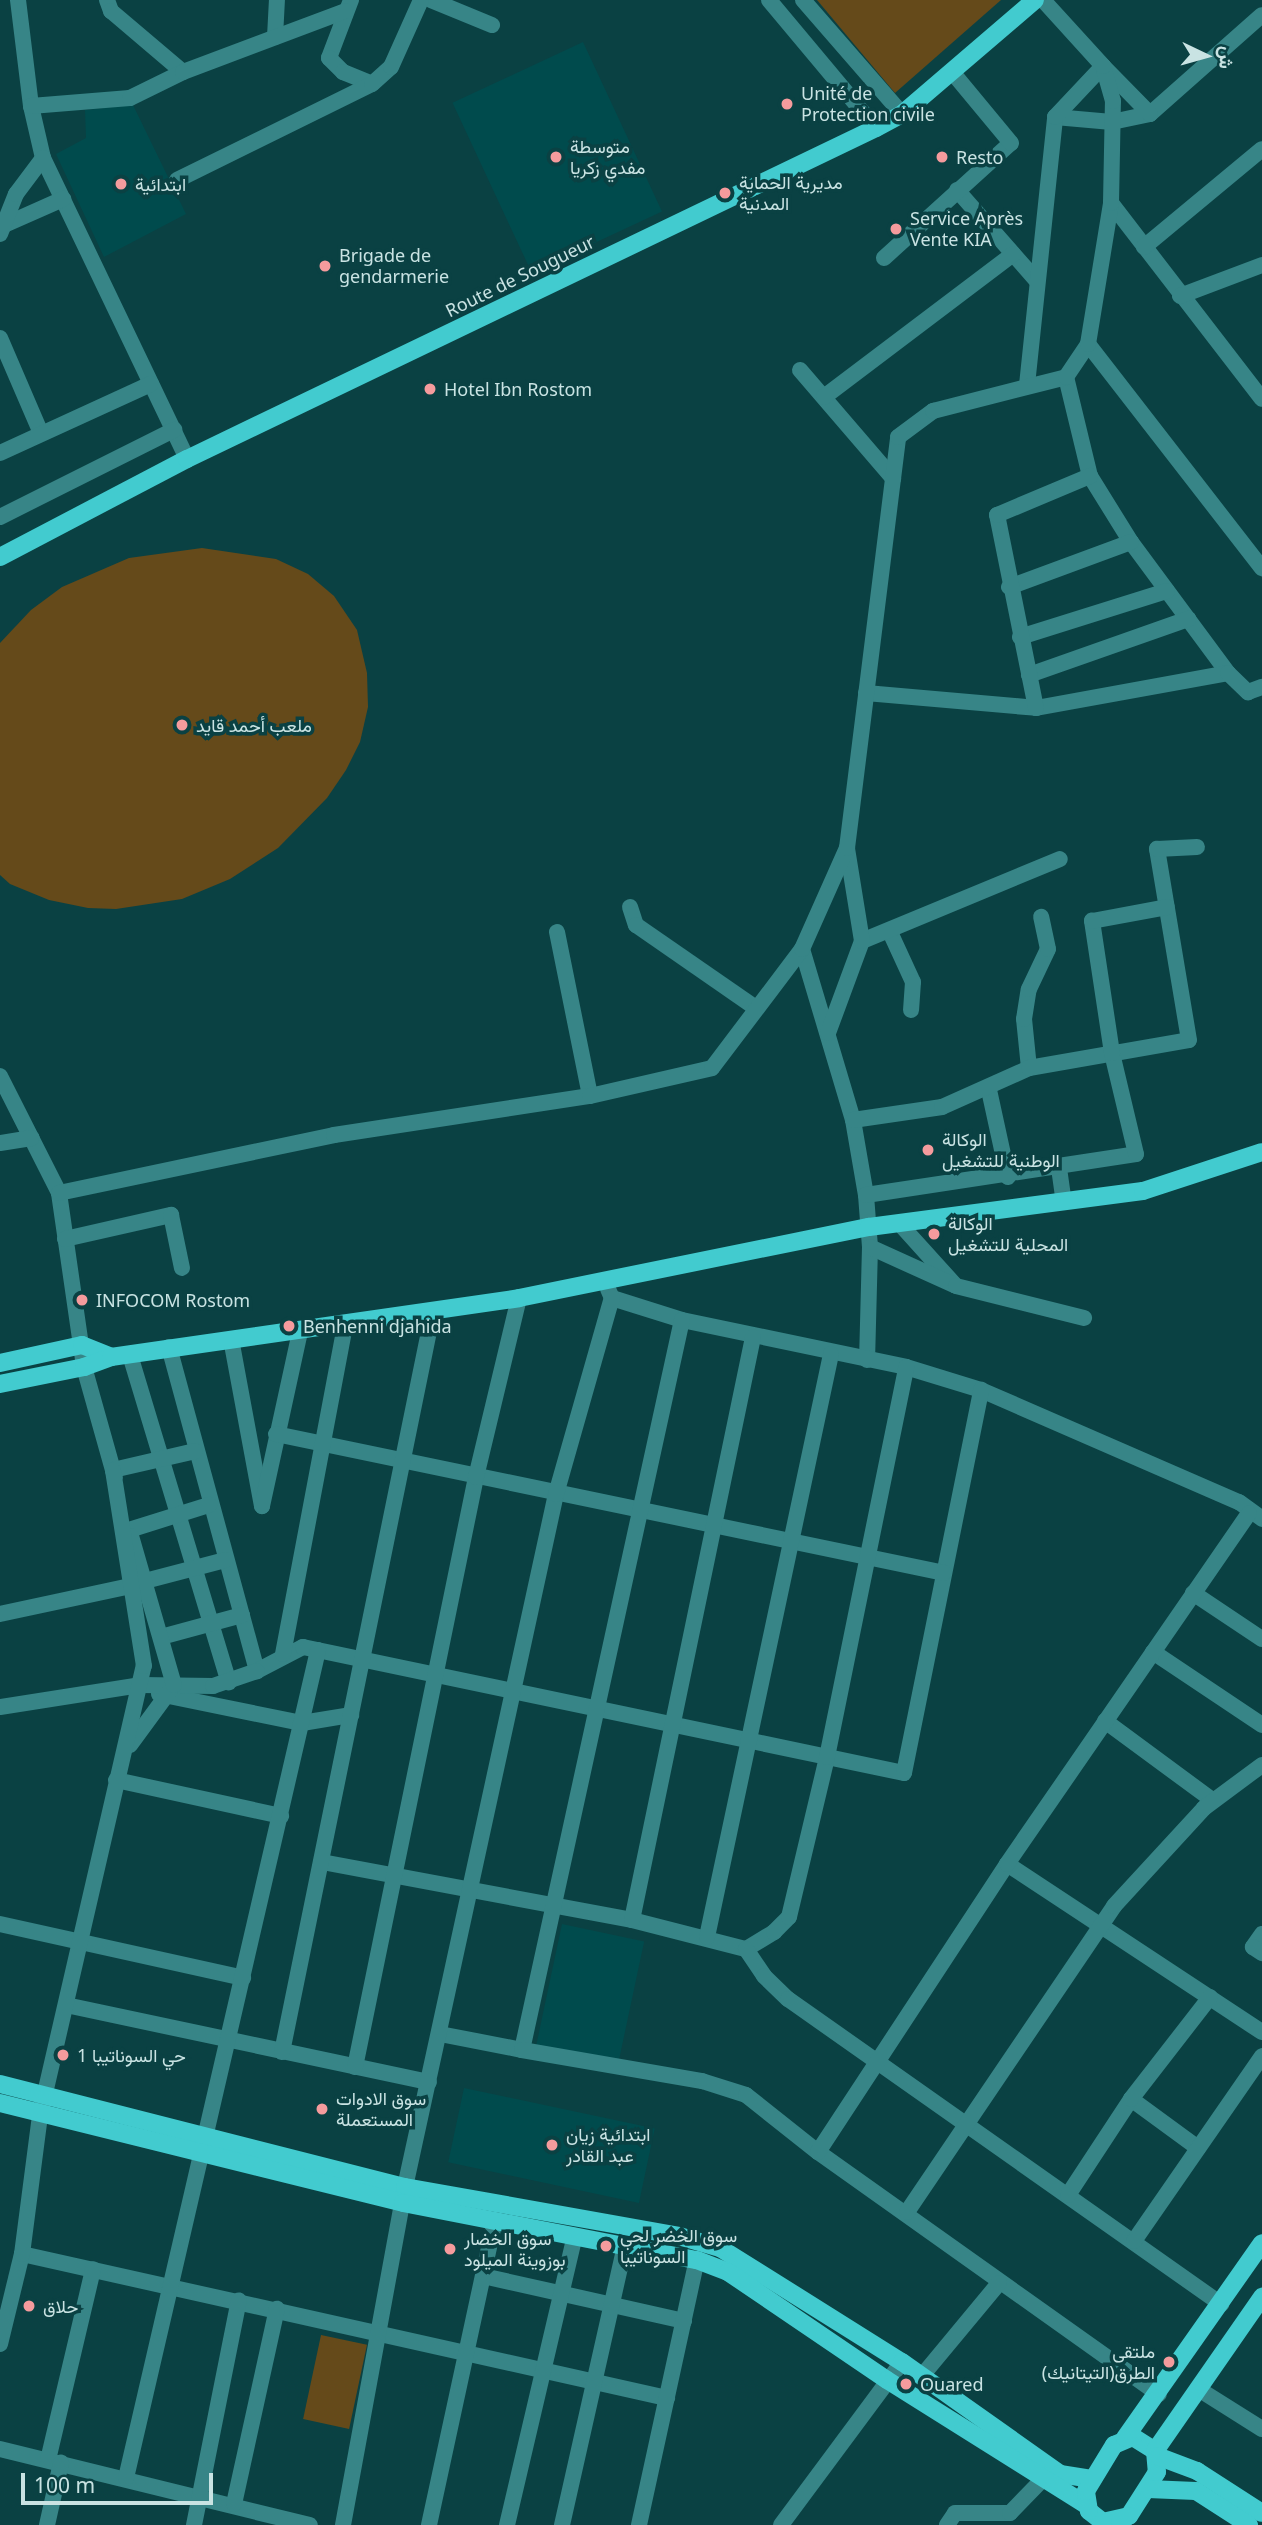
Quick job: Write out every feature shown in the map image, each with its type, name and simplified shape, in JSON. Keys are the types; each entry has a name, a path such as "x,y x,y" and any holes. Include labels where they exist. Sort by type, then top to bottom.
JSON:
{"main road":[{"name":"Route de Sougueur","path":"0,557 187,459 876,128 902,114 1035,0"},
{"path":"0,1384 85,1367 111,1357 169,1347 345,1325 519,1298 869,1227 1143,1191 1262,1152"},
{"path":"0,1363 82,1345 111,1357"},
{"path":"0,2084 202,2145 495,2220 697,2260 727,2272 1042,2480 1085,2514 1102,2522 1119,2523 1132,2513 1148,2489 1158,2467 1156,2453 1262,2297"},
{"path":"0,2103 40,2115 202,2145"},
{"path":"404,2195 679,2236 720,2248 902,2362 1060,2474 1092,2479"},
{"path":"1085,2514 1092,2479 1114,2445 1125,2438 1159,2394 1262,2243"},
{"path":"1125,2438 1142,2439 1156,2453 1197,2472 1262,2513"},
{"path":"1148,2489 1196,2491 1249,2525"}],"street":[{"path":"18,0 31,106 43,158 187,459"},
{"path":"107,0 111,11 183,72"},
{"path":"275,37 277,0"},
{"path":"177,180 372,83 391,67 421,0"},
{"path":"431,0 492,25"},
{"path":"769,0 876,128"},
{"path":"803,0 902,114"},
{"path":"1043,0 1150,114"},
{"path":"31,106 130,97 183,72 275,37 348,5"},
{"path":"348,5 329,58 343,72 372,83"},
{"path":"1055,117 1112,122 1150,114 1262,15"},
{"path":"1027,385 1055,117 1103,66"},
{"path":"828,1033 862,941 847,848 898,437 933,411 1066,377 1088,344 1111,203 1114,102 1103,66"},
{"path":"884,258 1011,143 952,72"},
{"path":"1144,247 1261,151"},
{"path":"1,230 16,194 43,158"},
{"path":"957,190 1036,280"},
{"path":"1,230 63,199"},
{"path":"1111,203 1262,400"},
{"path":"824,397 1013,254"},
{"path":"1180,296 1262,265"},
{"path":"0,338 41,433"},
{"path":"1088,344 1262,568"},
{"path":"800,370 893,478"},
{"path":"1066,377 1090,476 1131,542 1228,673 1248,692 1262,687"},
{"path":"0,453 151,384"},
{"path":"0,517 174,430"},
{"path":"1036,708 1009,587 997,514 1090,476"},
{"path":"1009,587 1131,542"},
{"path":"1020,637 1167,591"},
{"path":"1029,675 1188,619"},
{"path":"866,693 1036,708 1228,673"},
{"path":"853,1120 943,1107 989,1090 1029,1068 1189,1040 1157,849 1197,847"},
{"path":"60,1193 334,1135 590,1096 712,1068 802,949 847,848"},
{"path":"862,941 890,932 1060,859"},
{"path":"630,907 636,925 756,1008"},
{"path":"866,1195 1009,1177 1136,1154 1112,1053 1092,921 1167,907"},
{"path":"1029,1068 1024,1019 1029,989 1048,949 1041,916"},
{"path":"557,932 590,1096"},
{"path":"890,932 912,982 911,1010"},
{"path":"802,949 853,1120 866,1195 870,1247 867,1360"},
{"path":"0,1076 60,1193 85,1367 130,1530 138,1583 144,1666 40,2115 22,2253 0,2344"},
{"path":"989,1090 1009,1177"},
{"path":"0,1143 32,1138"},
{"path":"1059,1168 1064,1202"},
{"path":"65,1239 171,1215 182,1268"},
{"path":"899,1223 956,1286"},
{"path":"870,1247 956,1286 1084,1318"},
{"path":"343,2525 381,2335 404,2195 517,1692 556,1494 612,1298 603,1279"},
{"path":"355,2067 439,1675 476,1477 519,1298"},
{"path":"612,1298 682,1320 831,1354 906,1367 981,1390 1239,1502 1256,1516 1193,1593 1007,1864 875,2061 818,2152"},
{"path":"282,2052 433,1312"},
{"path":"522,2050 549,1907 682,1320"},
{"path":"283,1654 325,1446 345,1325"},
{"path":"231,1339 262,1506 300,1331"},
{"path":"632,1920 675,1725 753,1337"},
{"path":"169,1347 209,1505 257,1671"},
{"path":"707,1937 831,1354"},
{"path":"130,1355 229,1682"},
{"path":"746,1949 789,1917 827,1757 906,1367"},
{"path":"116,1780 132,1741 170,1691 229,1682 257,1671 283,1654 303,1647 904,1773 981,1390"},
{"path":"276,1434 944,1573"},
{"path":"113,1470 195,1451"},
{"path":"113,1470 138,1583 161,1637 170,1691"},
{"path":"130,1530 209,1505"},
{"path":"0,1614 225,1560"},
{"path":"1193,1593 1262,1639"},
{"path":"161,1637 242,1615"},
{"path":"126,2478 318,1650"},
{"path":"1153,1652 1262,1725"},
{"path":"0,1707 141,1685 302,1723 351,1715"},
{"path":"1105,1721 1212,1800"},
{"path":"907,2212 968,2125 1101,1922 1212,1800 1262,1765"},
{"path":"116,1780 281,1816"},
{"path":"322,1862 471,1893 632,1920 746,1949 764,1976 788,1999 1221,2304"},
{"path":"1007,1864 1101,1922 1262,2032"},
{"path":"0,1924 80,1944 243,1978"},
{"path":"1262,1934 1253,1947 1262,1953"},
{"path":"1068,2195 1131,2099 1210,1997"},
{"path":"66,2005 429,2082"},
{"path":"440,2034 729,2087 760,2103 818,2152 907,2212 999,2283 1159,2394"},
{"path":"1134,2241 1262,2056"},
{"path":"1131,2099 1198,2148"},
{"path":"429,2525 495,2220"},
{"path":"507,2525 546,2370 575,2236"},
{"path":"562,2525 625,2246"},
{"path":"22,2253 239,2300 467,2356 546,2370 667,2398"},
{"path":"639,2525 697,2260"},
{"path":"47,2525 55,2462 93,2269"},
{"path":"483,2276 684,2321"},
{"path":"922,2377 999,2283"},
{"path":"194,2525 239,2300"},
{"path":"234,2504 277,2309"},
{"path":"780,2525 902,2362"},
{"path":"1200,2390 1262,2429"},
{"path":"0,2449 234,2504 266,2518 310,2525"},
{"path":"947,2525 955,2513 1006,2519 1042,2480"}],"shaded area":[{"path":"817,0 1001,0 895,93"},
{"name":"متوسطة مفدي زكريا","path":"583,42 662,211 532,272 452,103"},
{"name":"ابتدائية","path":"133,105 186,214 104,257 56,154 86,138 85,110"},
{"name":"ملعب أحمد قايد","path":"202,548 276,559 308,574 334,596 357,630 367,673 368,707 360,742 346,770 327,798 278,848 230,879 182,899 116,909 88,908 49,900 10,884 0,875 0,643 31,610 62,587 129,558"},
{"path":"562,1924 644,1941 618,2067 535,2049"},
{"name":"ابتدائية زيان عبد القادر","path":"464,2088 655,2129 639,2203 448,2162"},
{"path":"321,2335 367,2345 349,2429 303,2419"}],"place":[{"name":"Unité de Protection civile","path":"787,104"},
{"name":"متوسطة مفدي زكريا","path":"556,157"},
{"name":"Resto","path":"942,157"},
{"name":"ابتدائية","path":"121,184"},
{"name":"مديرية الحماية المدنية","path":"725,193"},
{"name":"Service Après Vente KIA","path":"896,229"},
{"name":"Brigade de gendarmerie","path":"325,266"},
{"name":"Hotel Ibn Rostom","path":"430,389"},
{"name":"ملعب أحمد قايد","path":"182,725"},
{"name":"الوكالة الوطنية للتشغيل","path":"928,1150"},
{"name":"الوكالة المحلية للتشغيل","path":"934,1234"},
{"name":"INFOCOM Rostom","path":"82,1300"},
{"name":"Benhenni djahida","path":"289,1326"},
{"name":"حي السوناتيبا 1","path":"63,2055"},
{"name":"سوق الادوات المستعملة","path":"322,2109"},
{"name":"ابتدائية زيان عبد القادر","path":"552,2145"},
{"name":"سوق الخضر لحي السوناتيبا","path":"606,2246"},
{"name":"سوق الخضار بوزوينة الميلود","path":"450,2249"},
{"name":"حلاق","path":"29,2306"},
{"name":"ملتقى الطرق(التيتانيك)","path":"1169,2362"},
{"name":"Ouared","path":"906,2384"}]}
